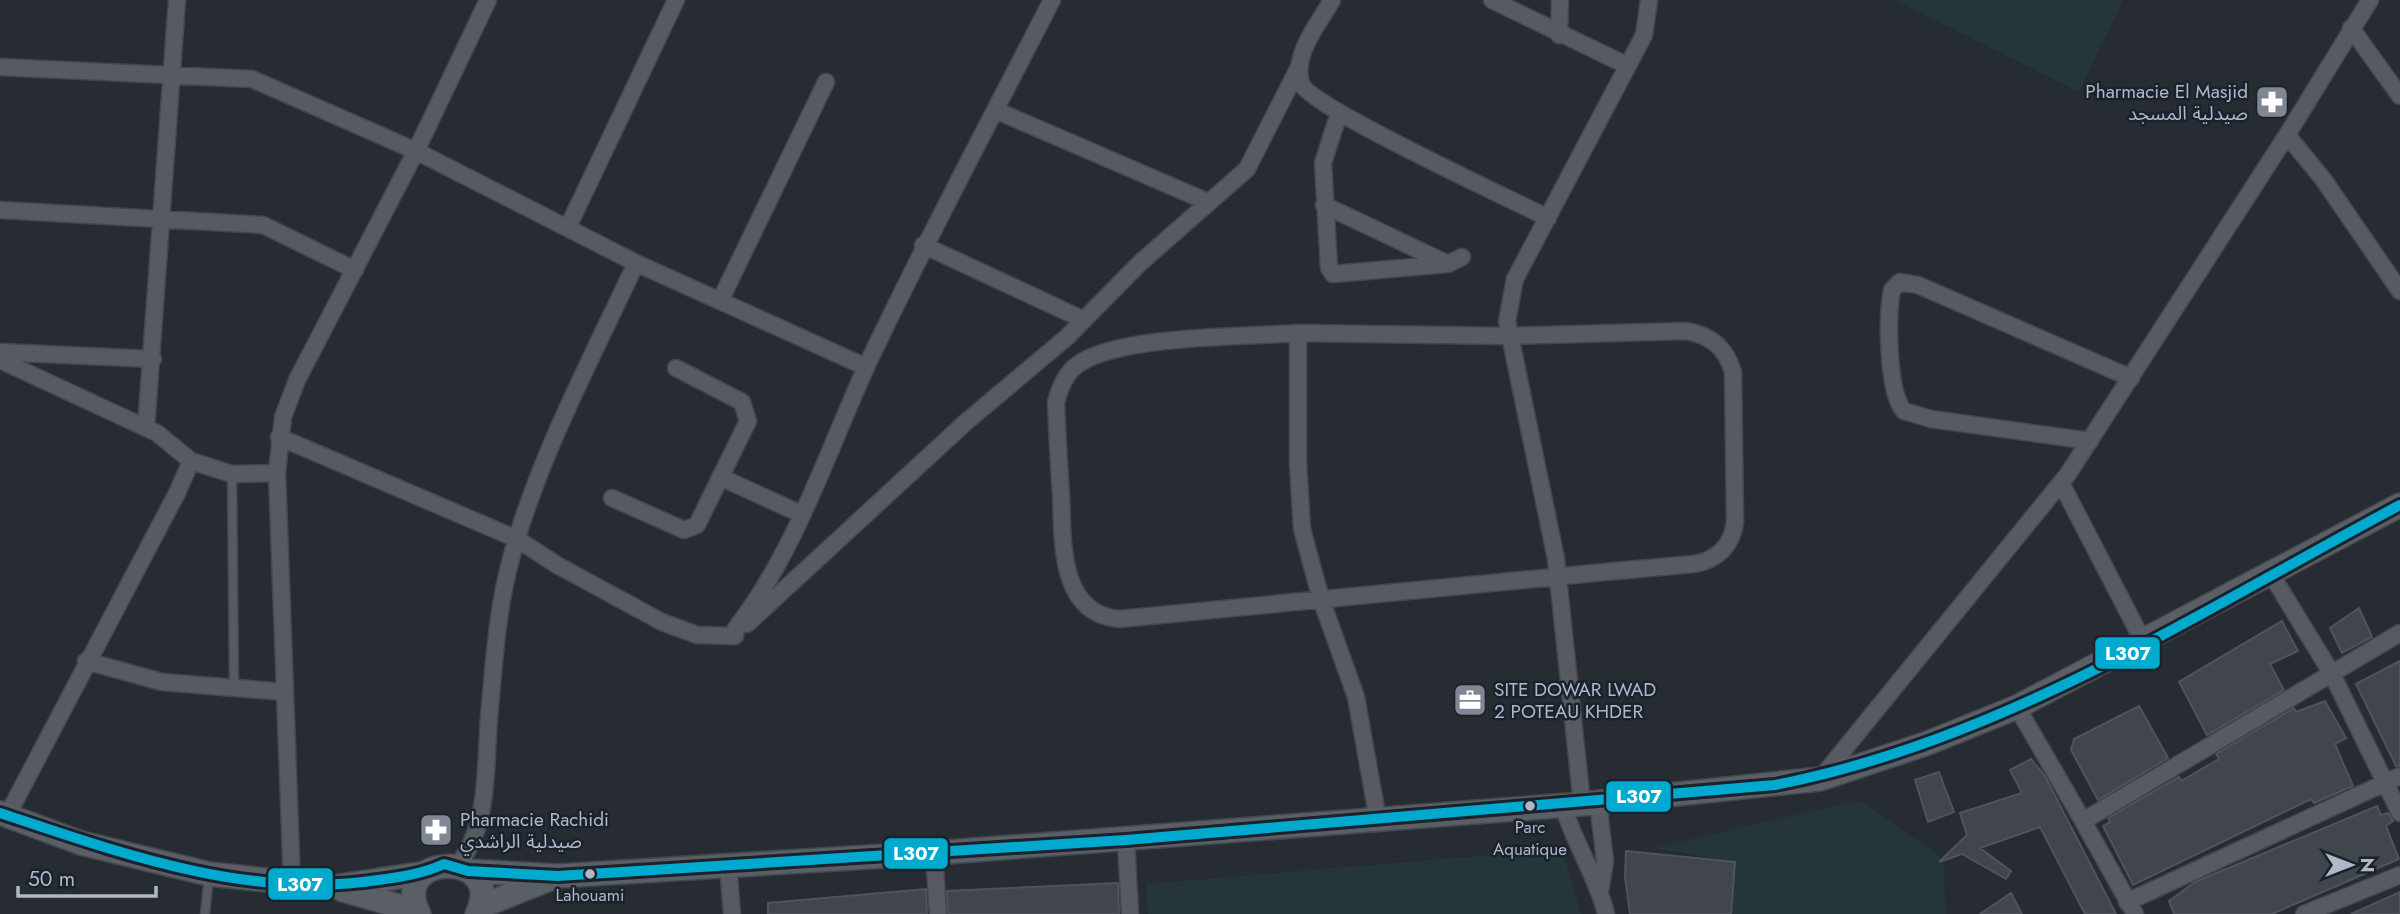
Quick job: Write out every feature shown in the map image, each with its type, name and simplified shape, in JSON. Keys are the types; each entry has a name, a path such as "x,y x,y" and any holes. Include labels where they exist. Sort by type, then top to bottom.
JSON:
{"main road":[{"path":"333,887 425,873 444,864 558,876 934,853 1378,820 1820,779 1928,743 2017,708 2400,505"},
{"path":"4,814 93,846 209,874 333,887 417,912 416,885 425,873"},
{"path":"462,868 480,888 478,911 558,876"}],"street":[{"path":"146,428 164,218 177,0"},
{"path":"292,884 276,473 279,437 298,380 416,151 488,0"},
{"path":"568,227 677,0"},
{"path":"735,636 736,628 771,575 802,514 923,245 1052,0"},
{"path":"279,437 517,539 569,572 662,622 697,635 735,636 966,422 1016,382 1084,320 1140,263 1247,169 1300,65 1310,38 1332,0"},
{"path":"1492,0 1559,35 1626,65"},
{"path":"1559,35 1560,0"},
{"path":"1606,914 1600,891 1577,848 1581,803 1559,576 1549,513 1507,321 1515,279 1644,35 1649,0"},
{"path":"1820,779 2061,484 2287,135 2370,0"},
{"path":"2351,28 2400,96"},
{"path":"1300,65 1299,74 1304,89 1339,113 1548,218"},
{"path":"0,67 252,79 416,151 636,262 866,367"},
{"path":"720,301 826,82"},
{"path":"995,110 1208,202"},
{"path":"1324,205 1455,261 1332,274 1329,268 1324,205 1323,163 1339,113"},
{"path":"2287,135 2323,179 2400,291"},
{"path":"0,210 263,225 355,270"},
{"path":"923,245 1084,320"},
{"path":"462,868 481,805 500,612 517,539 554,442 636,262"},
{"path":"2090,441 1931,419 1904,411 1896,400 1893,378 1892,290 1895,285 1906,282 1918,285 2131,378"},
{"path":"1686,331 1697,333 1717,343 1733,373 1735,522 1726,548 1712,559 1694,564 1106,618 1095,613 1077,595 1065,562 1056,402 1062,382 1075,366 1111,348 1131,345 1297,333 1509,336 1686,331"},
{"path":"1297,333 1300,502 1306,550 1356,697 1378,820"},
{"path":"0,352 152,359"},
{"path":"0,360 146,428 191,461 232,474 276,473"},
{"path":"612,498 684,530 691,530 697,525 748,421 747,412 742,402 677,368"},
{"path":"4,814 177,493 191,461"},
{"path":"720,477 802,514"},
{"path":"2061,484 2144,643"},
{"path":"2271,574 2393,779 2400,813"},
{"path":"2083,821 2400,632"},
{"path":"86,661 162,682 285,691"},
{"path":"2017,708 2131,908 2393,779"},
{"path":"1581,803 1605,861 1600,891"},
{"path":"1126,839 1130,914"},
{"path":"934,853 938,914"},
{"path":"728,865 732,914"},
{"path":"2304,914 2400,875"}],"lane":[{"path":"232,474 234,688"},
{"path":"205,914 209,874"}],"shaded area":[{"path":"1894,0 2123,0 2079,92"},
{"path":"1859,800 1943,858 1946,914 1731,914 1734,862 1654,848"},
{"path":"1562,849 1581,914 1148,914 1146,884"}],"building":[{"path":"2359,608 2372,637 2342,653 2330,628"},
{"path":"2282,621 2298,651 2270,664 2284,690 2207,735 2179,682"},
{"path":"2400,661 2400,766 2396,766 2356,684"},
{"path":"2325,701 2346,738 2335,744 2353,786 2314,803 2311,799 2133,885 2103,826 2110,822 2108,818 2179,777 2181,781 2219,759 2216,754 2294,708 2296,712"},
{"path":"2139,706 2168,758 2098,800 2071,750 2074,739"},
{"path":"2031,759 2045,776 2116,914 2085,914 2040,827 1980,848 2011,871 2006,879 1962,854 1939,862 1967,835 1960,813 2022,793 2010,770"},
{"path":"1939,772 1954,812 1928,822 1915,780"},
{"path":"2377,806 2381,815 2388,813 2393,821 2386,826 2399,859 2272,914 2174,914 2169,901 2195,882"},
{"path":"1626,851 1735,862 1731,914 1630,914 1625,877"},
{"path":"1118,883 1119,914 948,914 947,891"},
{"path":"926,889 927,914 768,914 768,903"},
{"path":"2400,892 2400,914 2351,914"},
{"path":"2011,893 2022,914 1980,914"}],"transit line":[{"name":"L307","path":"0,813 138,857 186,869 281,884 330,885 403,876 444,864 468,871 558,876 1126,840 1775,785 1859,765 1940,738 2020,705 2174,629 2400,505"}],"place":[{"name":"Pharmacie El Masjid صيدلية المسجد","path":"2272,102"},
{"name":"SITE DOWAR LWAD 2 POTEAU KHDER","path":"1470,700"},
{"name":"Parc Aquatique","path":"1530,806"},
{"name":"Pharmacie Rachidi صيدلية الراشدي","path":"436,830"},
{"name":"Lahouami","path":"590,874"}]}
